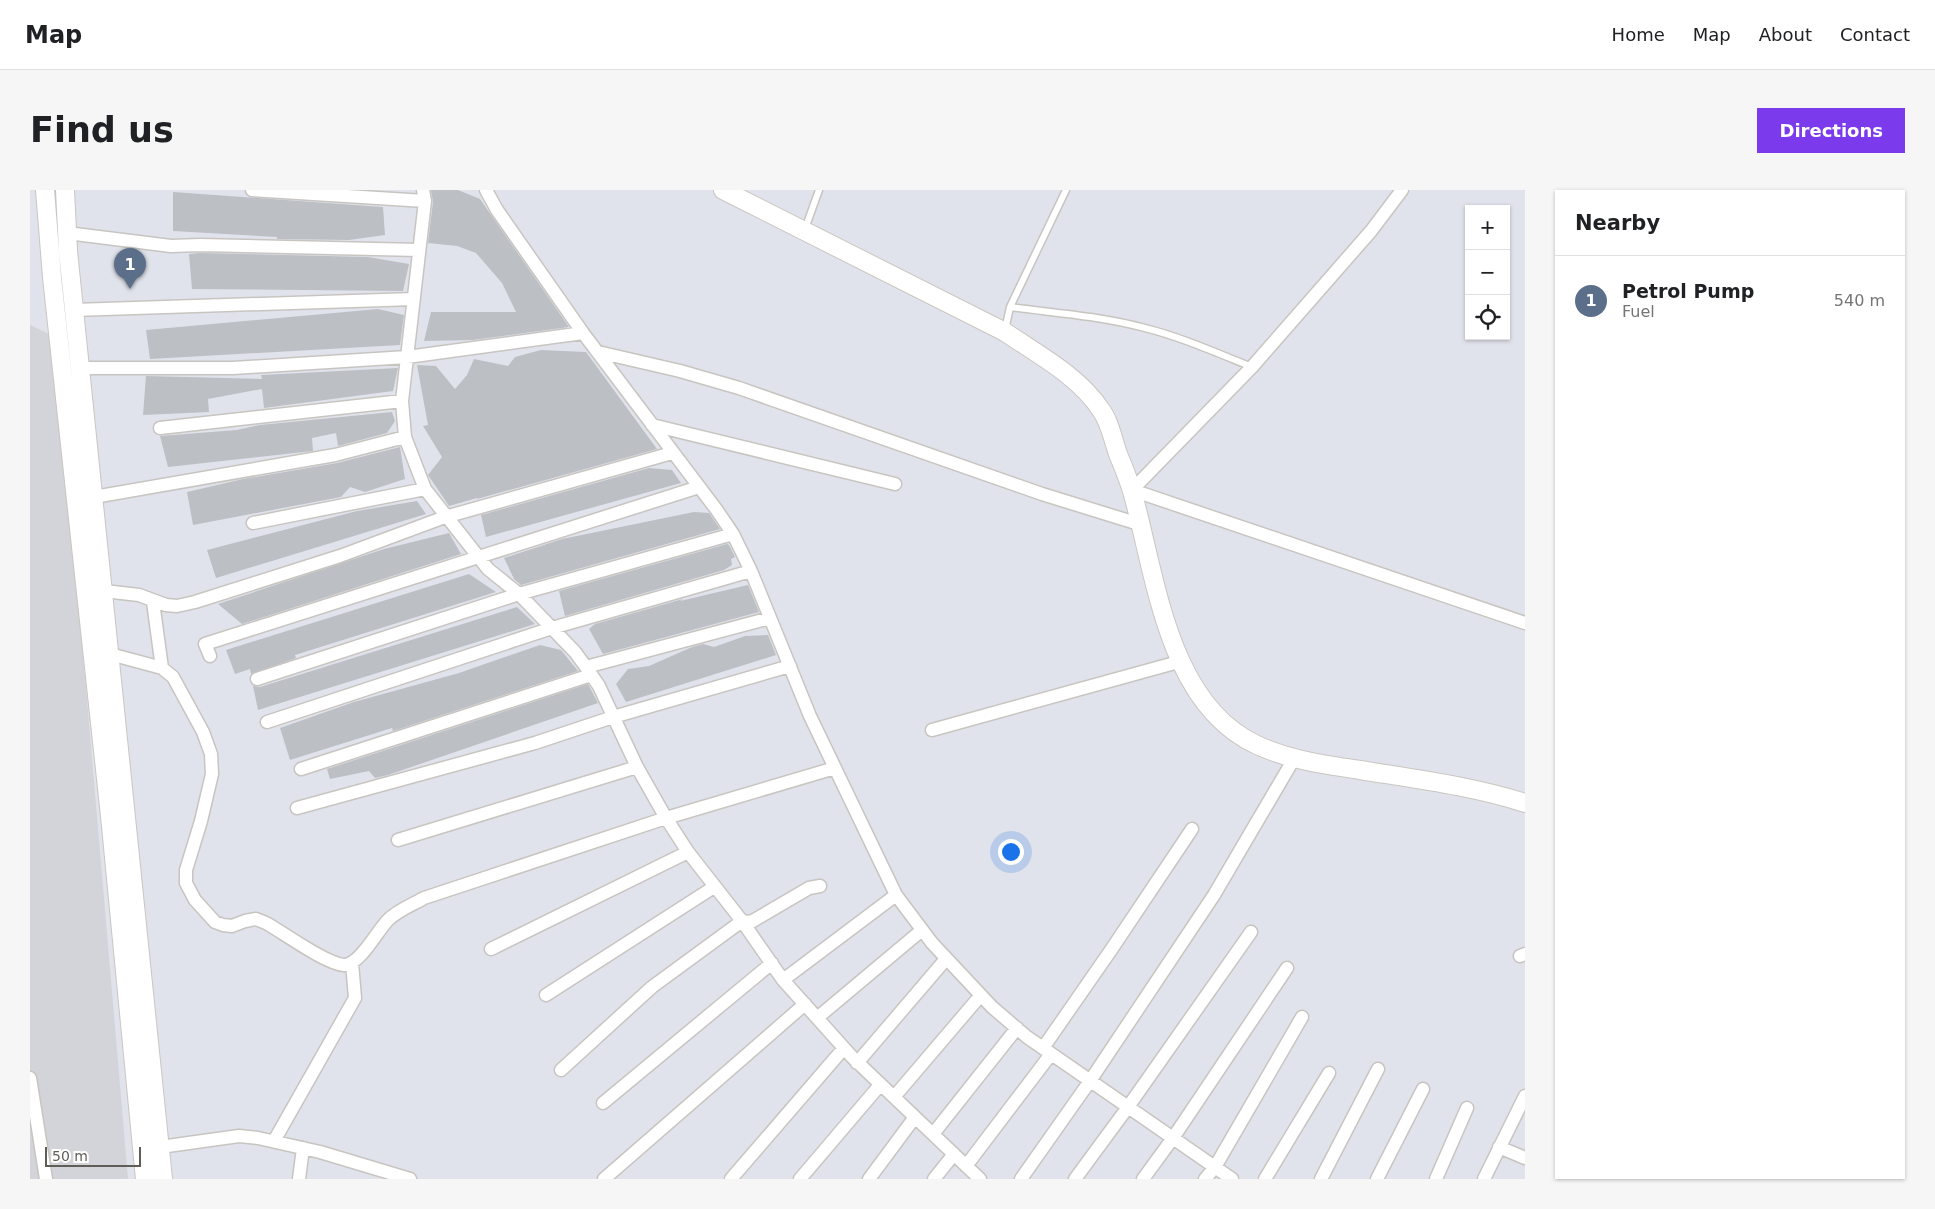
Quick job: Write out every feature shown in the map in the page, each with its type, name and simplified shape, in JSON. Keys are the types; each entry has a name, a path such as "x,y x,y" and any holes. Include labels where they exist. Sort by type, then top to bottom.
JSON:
{"main road":[{"path":"46,190 52,277 109,806 145,1179"},
{"path":"65,190 74,310 163,1179"},
{"path":"723,190 1005,332 1088,393 1102,411 1132,490 1139,524 1167,628 1200,696 1225,726 1257,745 1319,764 1442,784 1525,802"}],"street":[{"path":"252,190 424,196 402,401 404,437 425,490 488,569 519,594 552,628 589,671 637,767 666,818 688,852 742,921 783,980 858,1063 980,1179"},
{"path":"486,190 497,210 583,333 733,534 751,571 810,716 896,895 922,930 980,995 1017,1028 1047,1051 1232,1179"},
{"path":"1402,190 1371,231 1252,367 1132,490 1525,623"},
{"path":"67,233 172,246 419,250"},
{"path":"74,310 414,299"},
{"path":"80,368 233,368 407,358 583,333"},
{"path":"598,352 680,371 738,388 1042,494 1139,524"},
{"path":"160,428 402,401"},
{"path":"652,425 895,484"},
{"path":"94,497 335,455 404,437"},
{"path":"104,591 139,595 153,602 177,606 195,602 340,556 446,517 672,453"},
{"path":"210,656 205,644 699,488"},
{"path":"253,523 425,490"},
{"path":"256,679 519,594 733,534"},
{"path":"267,722 552,628 751,571"},
{"path":"153,602 162,668"},
{"path":"301,769 589,671 770,618"},
{"path":"110,654 162,668 173,677 203,732 211,754 212,774 207,799 186,870 186,883 194,900 215,922 232,926 256,919 326,959 342,965 352,963 390,918 424,898 666,818 835,768"},
{"path":"932,730 1182,661"},
{"path":"297,808 535,743 613,717 790,666"},
{"path":"1021,1179 1090,1081 1214,895 1294,757"},
{"path":"398,840 637,767"},
{"path":"966,1166 1047,1051 1192,829"},
{"path":"491,949 688,852"},
{"path":"561,1070 652,987 742,921 751,922 809,888 820,886"},
{"path":"546,995 714,887"},
{"path":"783,980 896,895"},
{"path":"817,1018 922,930"},
{"path":"1075,1179 1251,932"},
{"path":"858,1063 946,959"},
{"path":"274,1141 355,998 352,963"},
{"path":"603,1103 772,963"},
{"path":"1143,1179 1173,1138 1286,968"},
{"path":"894,1098 980,995"},
{"path":"604,1179 805,1004"},
{"path":"1205,1179 1214,1167 1302,1017"},
{"path":"933,1134 1017,1028"},
{"path":"731,1179 844,1048"},
{"path":"1321,1179 1378,1069"},
{"path":"1265,1179 1329,1073"},
{"path":"30,1078 46,1179"},
{"path":"800,1179 880,1084"},
{"path":"1377,1179 1423,1089"},
{"path":"1484,1179 1525,1096"},
{"path":"1436,1179 1467,1108"},
{"path":"869,1179 914,1117"},
{"path":"160,1147 239,1136 274,1141 303,1148 410,1179"},
{"path":"1499,1147 1525,1158"},
{"path":"299,1179 303,1148"},
{"path":"934,1179 954,1154"}],"lane":[{"path":"805,231 819,190"},
{"path":"1005,332 1010,307 1066,190"},
{"path":"1010,307 1098,318 1143,327 1252,367"}],"shaded area":[{"path":"30,325 56,337 128,1179 30,1179"}],"building":[{"path":"431,190 458,190 480,199 569,327 473,340 424,341 431,312 516,312 502,283 476,253 457,246 428,243 433,202"},
{"path":"173,192 383,207 385,235 349,240 277,239 277,237 173,231"},
{"path":"189,254 368,257 409,264 403,291 192,289"},
{"path":"378,309 404,315 400,345 150,359 146,330"},
{"path":"541,350 586,352 657,449 449,506 428,475 442,457 423,426 428,425 417,365 436,366 455,389 467,375 474,359 508,366 515,357"},
{"path":"398,368 393,391 264,408 262,389 208,399 209,412 143,415 146,376 262,379 261,375"},
{"path":"392,412 395,421 387,433 338,446 336,433 312,438 313,451 168,467 160,436 237,430 260,425"},
{"path":"400,447 405,479 365,492 350,487 341,497 193,525 187,492 243,479 337,463"},
{"path":"649,468 672,470 681,483 486,537 481,515"},
{"path":"417,501 426,514 216,578 207,550 357,511"},
{"path":"694,512 709,513 720,529 521,585 514,579 504,558 562,539"},
{"path":"449,533 461,554 242,624 218,604 384,549"},
{"path":"727,544 735,557 731,559 732,565 724,570 565,616 559,591"},
{"path":"469,574 496,592 295,655 296,658 251,674 250,669 235,674 226,650"},
{"path":"748,585 759,612 603,654 589,629 595,624 683,599 680,601"},
{"path":"517,607 535,624 258,710 253,686 260,687"},
{"path":"768,635 776,655 626,702 616,684 628,669 649,666 692,647 703,644 714,647 745,636"},
{"path":"540,645 561,650 578,671 393,731 392,728 290,760 280,728 354,702 459,673"},
{"path":"588,684 598,703 388,775 375,778 369,771 330,779 327,769"}],"place":[{"name":"Petrol Pump","path":"130,289"}]}
